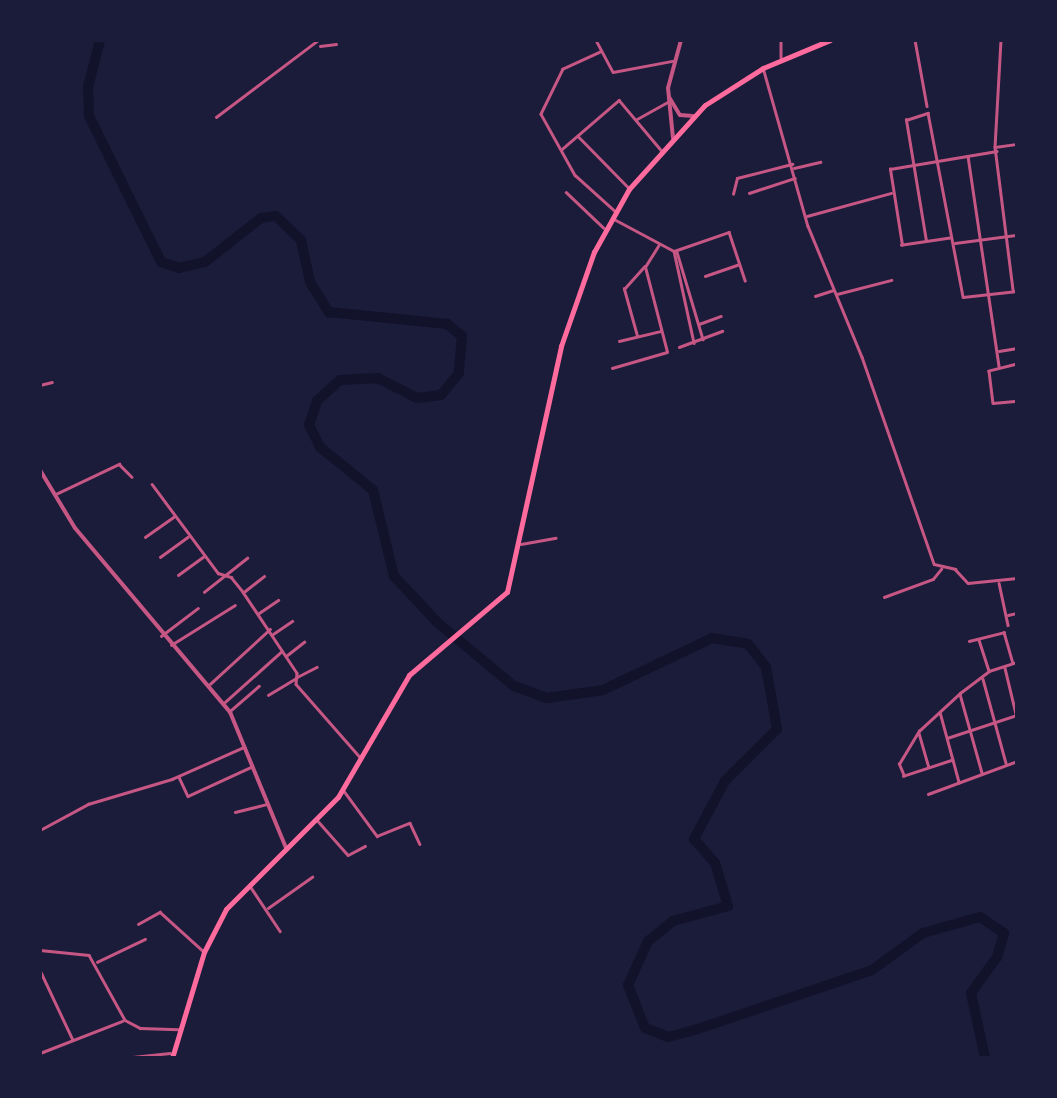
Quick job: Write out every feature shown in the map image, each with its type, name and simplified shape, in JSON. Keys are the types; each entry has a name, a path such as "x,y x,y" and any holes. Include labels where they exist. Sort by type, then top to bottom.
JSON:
{"main road":[{"path":"172,1056 204,952 221,916 343,790 382,714 430,654 481,620 507,592 562,346 605,229 629,188 693,116 763,68 830,40"}],"street":[{"path":"596,40 616,72 672,61"},
{"path":"674,138 668,92 672,61 681,40"},
{"path":"780,40 782,58"},
{"path":"915,40 926,106"},
{"path":"926,242 906,120 928,113 941,158 964,298 1016,292 1005,236 996,149 1001,40"},
{"path":"216,117 318,43 336,44"},
{"path":"600,52 562,69 541,110 575,176 613,214 675,251 726,231 744,280"},
{"path":"763,68 794,166 805,216 934,564 955,569 968,583 1017,578"},
{"path":"560,151 619,100 662,151"},
{"path":"669,101 682,116 693,116"},
{"path":"636,120 669,101"},
{"path":"576,134 629,188"},
{"path":"952,237 902,245 891,167 1017,144"},
{"path":"968,154 999,367"},
{"path":"734,194 737,178 820,162"},
{"path":"749,193 797,178"},
{"path":"566,192 605,229"},
{"path":"805,216 893,192"},
{"path":"953,244 1017,235"},
{"path":"636,336 624,289 645,267 659,244"},
{"path":"675,251 703,340"},
{"path":"675,251 694,343"},
{"path":"706,276 739,264"},
{"path":"612,368 665,355 645,267"},
{"path":"815,296 891,280"},
{"path":"697,325 721,316"},
{"path":"619,340 662,330"},
{"path":"679,347 722,331"},
{"path":"997,351 1017,348"},
{"path":"1017,364 990,371 993,403 1017,401"},
{"path":"40,385 52,382"},
{"path":"54,495 119,464 132,477"},
{"path":"40,470 54,495 161,636 230,712 286,850"},
{"path":"152,484 204,556 243,592 274,634 316,710 362,758"},
{"path":"145,537 175,516"},
{"path":"160,557 190,536"},
{"path":"520,544 555,538"},
{"path":"178,575 204,556"},
{"path":"204,592 247,558"},
{"path":"884,597 933,578 942,568"},
{"path":"243,592 264,576"},
{"path":"998,582 1008,624"},
{"path":"259,614 278,600"},
{"path":"170,645 235,605"},
{"path":"161,636 198,608"},
{"path":"1006,616 1017,613"},
{"path":"274,634 292,621"},
{"path":"209,685 270,629"},
{"path":"953,760 904,776 899,764 919,731 960,693 989,670 1015,662 1004,632 969,641"},
{"path":"979,638 989,670"},
{"path":"286,656 304,642"},
{"path":"224,703 283,650"},
{"path":"947,738 1017,716 1004,666"},
{"path":"268,694 317,667"},
{"path":"982,677 1006,764"},
{"path":"230,712 259,686"},
{"path":"960,693 982,774"},
{"path":"940,711 959,782"},
{"path":"919,731 929,768"},
{"path":"905,749 922,744"},
{"path":"40,830 88,804 179,776 244,747"},
{"path":"928,794 1017,761"},
{"path":"179,776 188,796 252,766"},
{"path":"343,790 376,836 410,823 420,844"},
{"path":"235,812 267,804"},
{"path":"318,820 348,854 366,846"},
{"path":"268,908 312,877"},
{"path":"250,885 280,931"},
{"path":"138,924 160,912 204,952"},
{"path":"96,963 145,939"},
{"path":"40,950 79,952 96,963 125,1020 140,1028 180,1029"},
{"path":"40,970 73,1040"},
{"path":"40,1047 41,1053 125,1020"},
{"path":"123,1058 172,1056"}],"waterway":[{"path":"100,40 88,87 89,116 161,262 179,268 205,262 261,218 276,216 301,240 310,282 329,312 447,324 462,336 459,373 441,395 417,398 378,378 340,380 317,401 309,425 320,447 373,490 394,576 438,623 514,686 547,698 603,690 712,638 748,644 766,667 777,729 725,781 694,839 715,863 728,906 673,921 648,941 628,985 645,1028 668,1037 698,1029 872,970 923,933 980,917 1004,933 997,957 971,993 985,1058"}]}
